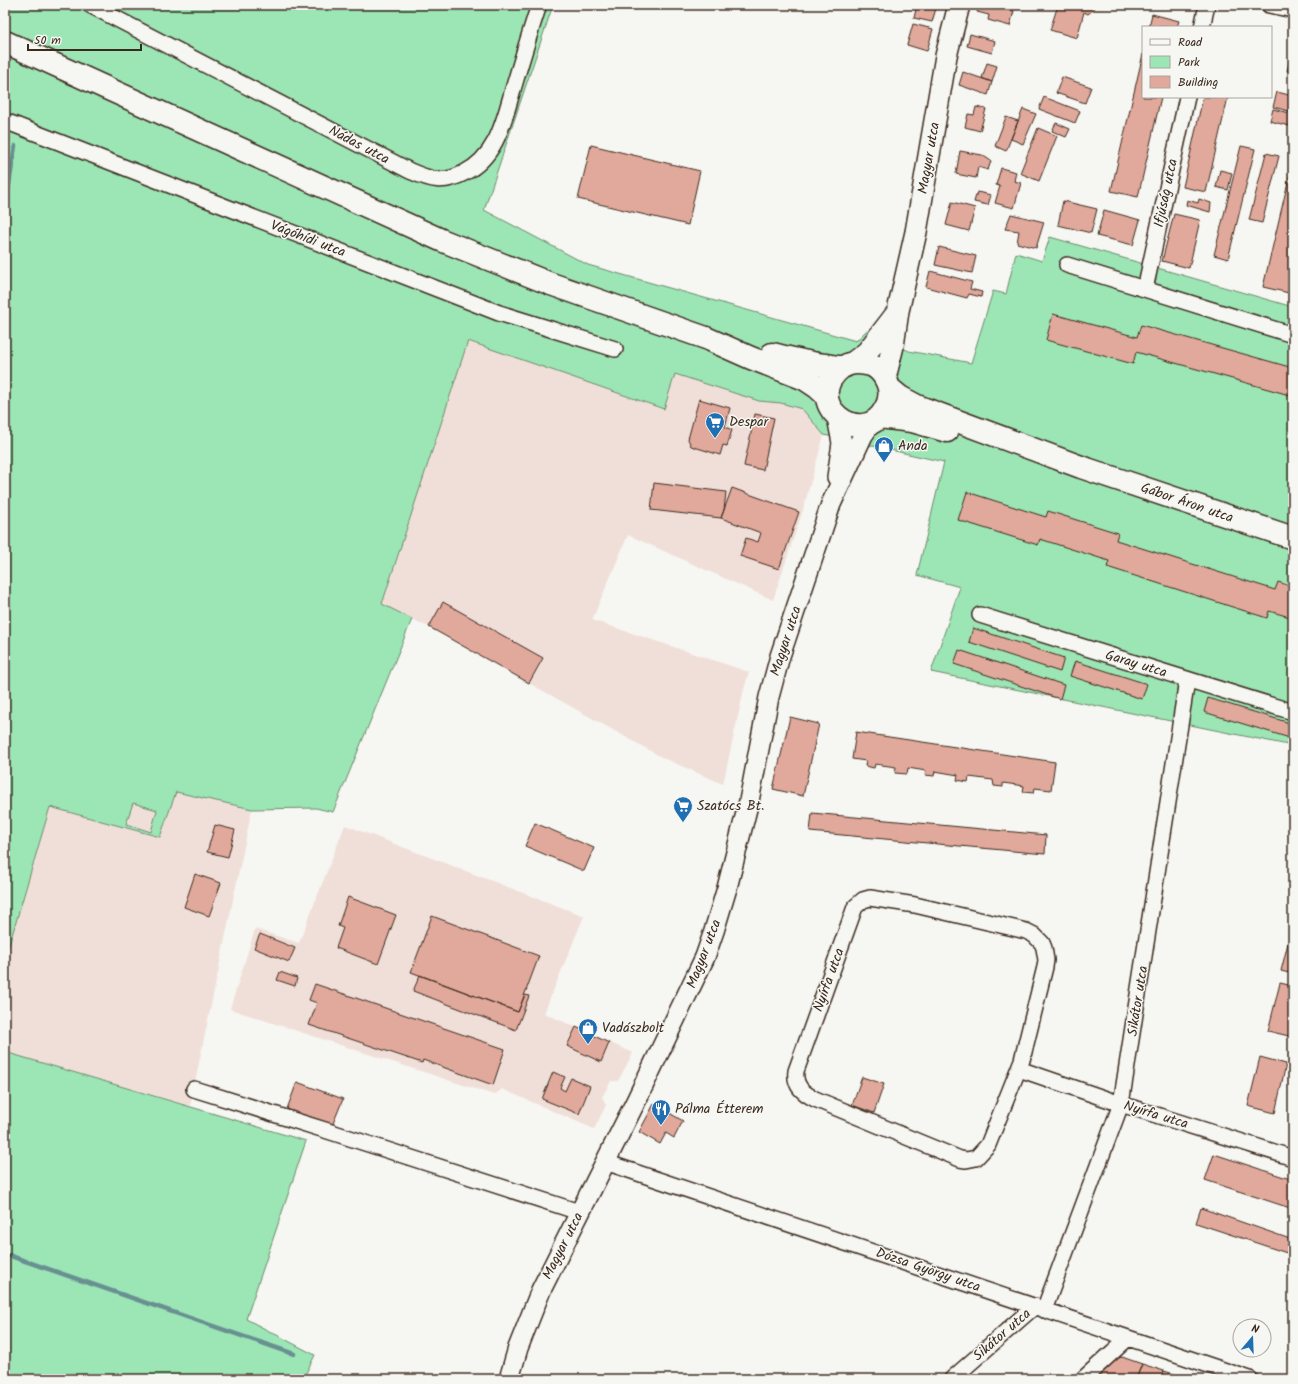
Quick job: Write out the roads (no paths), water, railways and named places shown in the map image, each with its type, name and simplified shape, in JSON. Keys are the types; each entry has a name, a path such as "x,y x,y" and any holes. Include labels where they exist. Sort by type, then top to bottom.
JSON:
{"main road":[{"name":"Magyar utca","path":"887,383 898,311 916,232 946,56 959,5"},
{"path":"9,44 441,240 550,284 706,338 751,358 804,378 827,396"},
{"name":"Magyar utca","path":"846,366 867,352 898,311"},
{"path":"706,338 810,363 846,366 861,363 870,365 879,370 887,383 890,396 888,404 876,419 863,425 854,425 845,422 838,417 829,404 827,396 829,383 837,371 846,366"},
{"name":"Gábor Áron utca","path":"887,383 900,397 916,406 1081,467 1293,538"},
{"name":"Gábor Áron utca","path":"876,419 912,421 1081,467"}],"street":[{"name":"Nádas utca","path":"90,5 410,171 422,176 441,180 456,177 477,166 490,151 501,128 539,5"},
{"path":"1202,26 1207,5"},
{"path":"1269,5 1293,10"},
{"name":"Ifjúság utca","path":"1145,289 1187,98"},
{"name":"Vágóhídi utca","path":"5,121 499,313 615,349"},
{"path":"1066,265 1293,335"},
{"name":"Magyar utca","path":"831,504 842,443 838,417"},
{"name":"Magyar utca","path":"508,1379 520,1342 540,1290 691,987 714,931 749,801 774,678 831,504 863,435 876,419"},
{"name":"Garay utca","path":"980,615 1293,712"},
{"name":"Sikátor utca","path":"952,1379 1039,1308 1121,1104 1187,680"},
{"name":"Nyírfa utca","path":"877,898 915,905 1026,931 1039,938 1044,948 1045,967 1019,1070 988,1145 976,1158 966,1160 960,1159 815,1099 805,1094 799,1088 796,1071 855,907 859,903 863,900 877,898"},
{"name":"Nyírfa utca","path":"1019,1070 1121,1104 1292,1153"},
{"path":"194,1090 328,1131 579,1212"},
{"name":"Dózsa György utca","path":"605,1162 1250,1379"},
{"path":"1083,1379 1128,1338"}],"waterway":[{"path":"5,210 15,146"},
{"path":"5,1254 294,1354"}],"place":[{"name":"Despar","path":"715,439"},
{"name":"Anda","path":"884,463"},
{"name":"Szatócs Bt.","path":"683,823"},
{"name":"Vadászbolt","path":"588,1045"},
{"name":"Pálma Étterem","path":"661,1126"}]}
